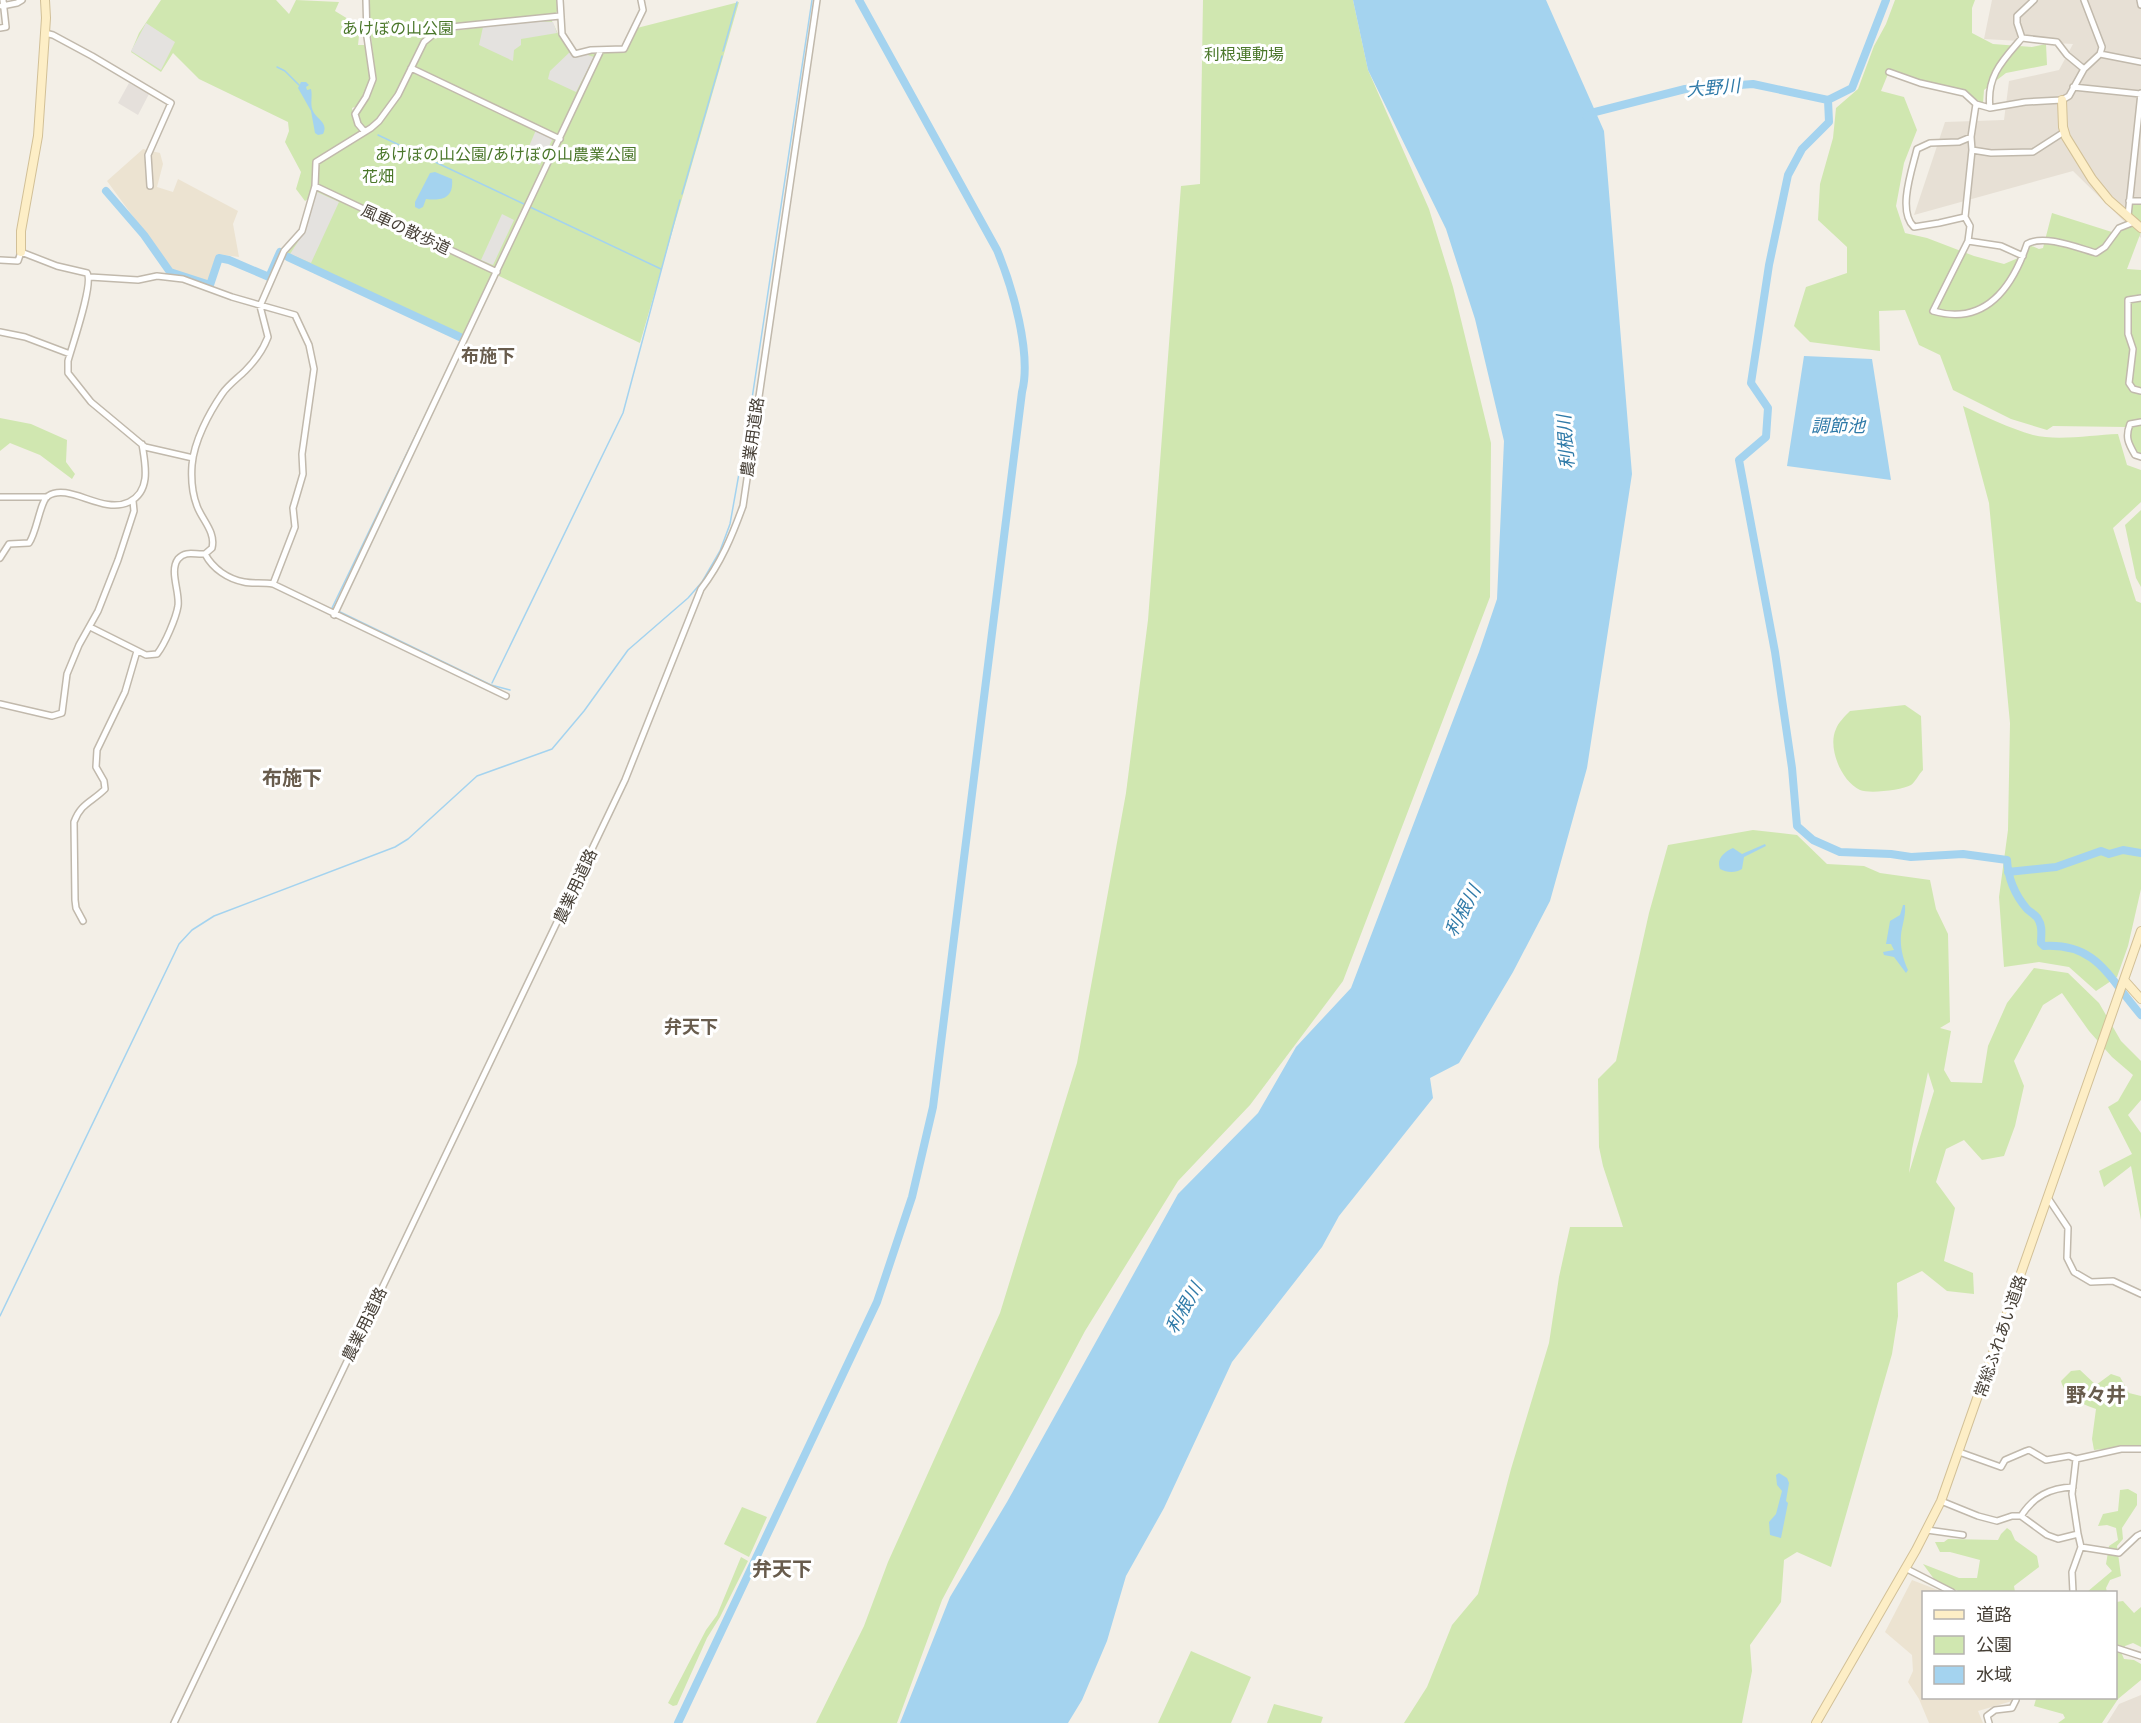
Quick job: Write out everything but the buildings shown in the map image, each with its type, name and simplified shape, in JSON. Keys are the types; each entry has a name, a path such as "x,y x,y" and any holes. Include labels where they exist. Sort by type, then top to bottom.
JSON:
{"street":[{"path":"0,28 6,27 2,4 17,3 22,0"},
{"path":"0,260 18,261 21,252 21,231 38,136 45,0"},
{"path":"364,131 358,124 355,114 366,97 373,79 367,37 366,0"},
{"path":"560,0 564,39 575,54 624,49 643,10 640,0"},
{"name":"農業用道路","path":"174,1723 625,780 701,589 720,560 743,506 817,0"},
{"path":"2022,38 2017,23 2018,16 2034,0"},
{"path":"1889,72 1920,84 1964,93 1976,104 1990,108 2025,102 2062,100 2069,96 2084,69 2100,54 2102,47 2084,0"},
{"path":"2140,0 2141,5"},
{"path":"90,627 137,651 155,656 159,652 177,610 179,597 174,570 179,558 189,553 205,554 212,548 213,538 194,499 193,458 203,430 223,393 248,369 268,337 260,306 284,251 302,231 315,186 316,162 380,121 397,98 424,42 442,26 560,16"},
{"path":"45,33 92,56 171,103 148,155 150,186"},
{"path":"2022,38 2057,42 2067,55 2084,69"},
{"path":"1990,108 1988,95 1996,70 2022,38"},
{"path":"334,615 601,50"},
{"path":"2100,54 2141,62"},
{"path":"411,68 560,140"},
{"path":"2073,87 2141,94 2129,201 2134,222"},
{"path":"2062,100 2064,132 2092,178 2109,200 2134,222"},
{"path":"1976,104 1971,136 1972,150 1965,216 1970,226 1968,241 1933,311 1954,315 1972,313 1989,305 2003,292 2027,244 2035,239 2096,253 2105,248 2119,228 2134,222"},
{"path":"1972,150 1990,153 2033,152 2064,132"},
{"path":"1965,216 1914,227 1909,221 1905,204 1917,149 1930,143 1959,142 1971,136"},
{"path":"2133,158 2141,159"},
{"name":"風車の散歩道","path":"315,186 497,272"},
{"path":"2129,201 2141,201"},
{"path":"1968,241 2001,246 2023,256"},
{"path":"21,252 57,266 84,271 90,277 138,280 157,276 183,279 260,306 295,315 305,336 313,362 302,454 303,474 293,508 295,527 273,584"},
{"path":"90,277 70,354 68,373 91,402 142,444 152,450 193,458"},
{"path":"2141,298 2128,300 2128,334 2133,349 2129,383 2133,389 2141,391"},
{"path":"0,332 25,337 70,354"},
{"path":"2141,422 2130,424 2126,436 2135,455 2141,457"},
{"path":"0,497 47,497 66,493 116,507 133,501 145,481 142,444"},
{"path":"0,558 9,544 29,543 47,497"},
{"path":"0,704 52,716 62,713 67,674 79,645 90,627 118,560 134,511 133,501"},
{"path":"205,554 223,574 246,583 273,584 506,696"},
{"path":"83,921 76,908 75,900 74,822 78,811 84,804 97,797 105,789 104,781 96,767 97,750 125,692 137,651"},
{"name":"常総ふれあい道路","path":"1816,1723 1927,1530 1941,1501 2141,931"},
{"path":"2124,980 2141,999"},
{"path":"2048,1198 2068,1228 2067,1258 2074,1272 2091,1282 2113,1281 2141,1294"},
{"path":"1959,1452 2001,1467 2006,1460 2026,1450 2046,1460 2069,1456 2076,1459 2121,1449 2141,1449"},
{"path":"2073,1591 2072,1572 2081,1547 2072,1494 2076,1459"},
{"path":"2021,1516 2029,1503 2038,1496 2064,1487 2073,1487"},
{"path":"1941,1501 1997,1521 2012,1516 2021,1516 2047,1535 2058,1539 2078,1534"},
{"path":"1927,1530 1963,1535"},
{"path":"2081,1547 2119,1553 2141,1534"},
{"path":"1905,1568 1948,1591"},
{"path":"2117,1648 2141,1656"},
{"path":"1989,1723 1987,1716 1995,1710 2012,1707 2016,1699"}],"shaded area":[{"path":"1992,0 2141,0 2141,238 2073,171 1914,215 1945,122 2004,120 2009,81 2059,70 2073,44 1984,39"},
{"path":"537,21 553,22 557,33 521,39 521,45 514,50 513,61 479,45 483,27"},
{"path":"146,23 175,42 161,70 131,51"},
{"path":"572,50 594,57 576,92 548,79 550,71"},
{"path":"129,83 149,94 138,115 118,103"},
{"path":"536,130 553,138 540,165 524,158"},
{"path":"143,149 160,153 163,164 157,187 173,192 178,179 238,211 233,224 239,257 217,254 207,283 173,271 107,181"},
{"path":"317,192 339,202 311,263 290,254 303,234"},
{"path":"502,214 514,220 493,265 481,260"},
{"path":"1912,1580 1940,1591 1922,1591 1922,1699 2011,1699 2012,1701 1978,1711 1983,1723 1929,1723 1919,1699 1908,1682 1913,1671 1912,1655 1885,1632"},
{"path":"2141,1695 2141,1723 2107,1723 2119,1704"}],"green space":[{"name":"あけぼの山公園/あけぼの山農業公園","path":"161,0 276,0 289,14 296,0 339,2 335,11 353,22 350,31 359,36 358,45 367,45 371,72 369,89 360,103 352,108 359,130 358,134 318,159 312,196 305,201 296,189 301,172 285,142 289,131 288,122 199,79 173,53 161,72 131,52 139,33"},
{"name":"あけぼの山公園/あけぼの山農業公園","path":"367,0 558,0 558,10 555,14 441,27 423,40 397,95 368,129 358,121 359,112 376,81"},
{"name":"利根運動場","path":"1203,0 1353,0 1368,70 1429,209 1453,287 1491,443 1490,597 1343,981 1250,1105 1178,1181 1085,1331 942,1600 897,1723 816,1723 864,1626 888,1562 1000,1313 1077,1063 1126,793 1148,620 1181,186 1200,184"},
{"path":"1895,0 1975,0 1972,8 1972,33 1993,44 2032,47 2046,44 2047,65 2006,73 1984,90 1983,104 1965,91 1926,83 1890,69 1881,91 1904,97 1917,130 1904,163 1896,206 1905,233 1927,238 1974,256 2004,264 2023,256 2027,244 2039,249 2043,248 2052,213 2115,233 2134,222 2128,216 2129,201 2141,201 2141,232 2127,269 2141,270 2141,456 2136,454 2126,427 2053,426 2047,430 2011,419 1953,390 1940,355 1919,345 1905,310 1879,311 1880,351 1810,342 1794,326 1806,287 1847,273 1847,247 1818,220 1820,184 1833,138 1836,108 1858,89"},
{"name":"あけぼの山公園/あけぼの山農業公園","path":"739,2 640,343 497,275 467,341 285,253 301,233 318,165 381,121 426,42 443,32 551,19 560,38 575,55 626,51 637,28"},
{"path":"1963,406 2015,429 2043,437 2064,438 2118,434 2127,465 2141,470 2141,502 2113,528 2136,601 2141,603 2141,889 2128,946 2117,977 2096,991 2069,967 2039,962 2004,967 1999,897 2008,830 2010,723 1989,503"},
{"path":"0,418 31,424 67,440 66,462 75,474 72,479 40,455 10,443 0,451"},
{"path":"2141,510 2141,587 2136,578 2125,525"},
{"path":"1905,705 1921,716 1923,770 1911,785 1894,790 1865,791 1853,786 1842,772 1835,755 1833,745 1837,727 1850,711"},
{"path":"1753,830 1797,835 1827,864 1864,866 1880,873 1930,880 1936,909 1948,934 1950,1022 1940,1028 1951,1031 1944,1070 1951,1082 1982,1083 1988,1046 2007,1003 2034,968 2068,973 2099,1003 2121,1041 2141,1061 2141,1100 2128,1115 2141,1133 2141,1220 2131,1166 2104,1187 2099,1171 2132,1154 2108,1107 2118,1101 2133,1075 2112,1057 2089,1031 2062,993 2043,1005 2014,1061 2024,1086 2015,1126 2004,1156 1982,1160 1964,1140 1946,1149 1936,1182 1955,1208 1944,1261 1973,1273 1974,1294 1947,1291 1922,1271 1897,1283 1898,1316 1892,1354 1831,1567 1797,1552 1784,1560 1781,1602 1750,1645 1752,1671 1742,1723 1404,1723 1427,1687 1452,1625 1478,1594 1511,1469 1549,1343 1559,1277 1570,1227 1623,1227 1599,1147 1598,1079 1616,1061 1649,913 1668,845","holes":["1928,1072 1934,1091 1909,1173"]},
{"path":"2080,1370 2096,1385 2111,1374 2120,1377 2129,1393 2141,1396 2141,1445 2094,1450 2092,1439 2096,1409 2070,1396 2061,1381 2071,1371"},
{"path":"2128,1489 2137,1494 2137,1505 2122,1528 2123,1539 2117,1546 2121,1576 2110,1580 2107,1591 2088,1591 2112,1571 2106,1564 2109,1546 2118,1540 2116,1528 2107,1525 2098,1526 2103,1514 2118,1511 2120,1490"},
{"path":"742,1507 767,1517 749,1557 724,1544"},
{"path":"2007,1528 2015,1540 2037,1556 2039,1567 2014,1586 2015,1591 1958,1591 1937,1583 1923,1564 1959,1578 1977,1578 1980,1560 1950,1552 1940,1552 1935,1542 1944,1542 1948,1539 1998,1540"},
{"path":"741,1557 748,1561 707,1638 677,1705 673,1706 668,1703 706,1630 717,1615"},
{"path":"2123,1601 2134,1613 2141,1607 2141,1647 2133,1643 2125,1646 2121,1652 2124,1659 2134,1660 2141,1664 2141,1680 2118,1699 2102,1723 2058,1723 2065,1718 2063,1714 2034,1706 2036,1699 2117,1699 2117,1602"},
{"path":"1191,1651 1251,1677 1231,1723 1158,1723"},
{"path":"1274,1704 1323,1717 1321,1723 1267,1723"}],"water":[{"name":"利根川","path":"1353,0 1546,0 1604,131 1632,474 1587,768 1550,901 1513,972 1459,1063 1430,1078 1433,1098 1339,1216 1322,1247 1232,1362 1164,1508 1126,1576 1107,1641 1082,1700 1068,1723 900,1723 950,1597 1007,1502 1178,1194 1258,1113 1296,1047 1351,988 1497,599 1504,441 1475,319 1446,229 1368,70"},
{"path":"301,82 309,85 306,87 307,90 311,89 312,107 324,125 323,134 315,133 311,111 298,88"},
{"path":"435,172 452,179 449,195 437,200 426,199 423,207 419,209 415,207 415,202 430,173"},
{"name":"調節池","path":"1804,356 1872,359 1891,480 1787,466"},
{"path":"1765,844 1766,846 1744,857 1742,869 1731,872 1720,869 1720,859 1733,848 1742,854"},
{"path":"1903,905 1905,909 1901,944 1908,970 1906,973 1894,957 1884,955 1883,952 1894,950 1891,944 1886,944 1890,921 1900,915"},
{"path":"1779,1473 1787,1478 1789,1483 1786,1501 1788,1503 1781,1538 1770,1535 1769,1522 1776,1514 1782,1491 1777,1485 1776,1475"}],"waterway":[{"path":"0,1316 179,944 192,930 214,916 395,847 408,839 477,776 552,749 584,711 628,650 688,598 702,582 720,551 730,524 750,412 812,0"},
{"path":"678,1723 877,1302 912,1197 933,1107 1024,376 1019,320 1009,282 997,250 859,0"},
{"name":"大野川","path":"1587,117 1595,112 1685,89 1753,84 1828,100 1852,88 1886,0"},
{"path":"723,51 737,2"},
{"path":"682,194 722,56"},
{"path":"277,67 285,71 299,85"},
{"path":"1828,100 1829,122 1802,149 1788,175 1769,265 1751,383 1768,408 1766,437 1739,460 1775,652 1792,768 1797,826 1813,840 1840,852 1911,857 1963,854 2007,860 2009,874 2019,898 2040,922 2041,943 2044,946 2077,950 2090,957 2101,966 2141,1015"},
{"path":"378,135 526,205"},
{"path":"106,191 144,235 170,272 210,285 219,258 269,277 280,252"},
{"path":"492,683 623,413 680,200"},
{"path":"530,207 661,269"},
{"path":"288,257 462,338"},
{"path":"334,609 332,608 452,360"},
{"path":"338,611 491,685 510,690"},
{"path":"2008,872 2056,867 2101,851 2109,854 2123,850 2141,853"}],"district":[{"name":"布施下","path":"488,356"},
{"name":"布施下","path":"292,778"},
{"name":"弁天下","path":"691,1027"},
{"name":"野々井","path":"2096,1395"},
{"name":"弁天下","path":"782,1569"}],"park label":[{"name":"あけぼの山公園","path":"398,28"},
{"name":"花畑","path":"378,176"}]}
